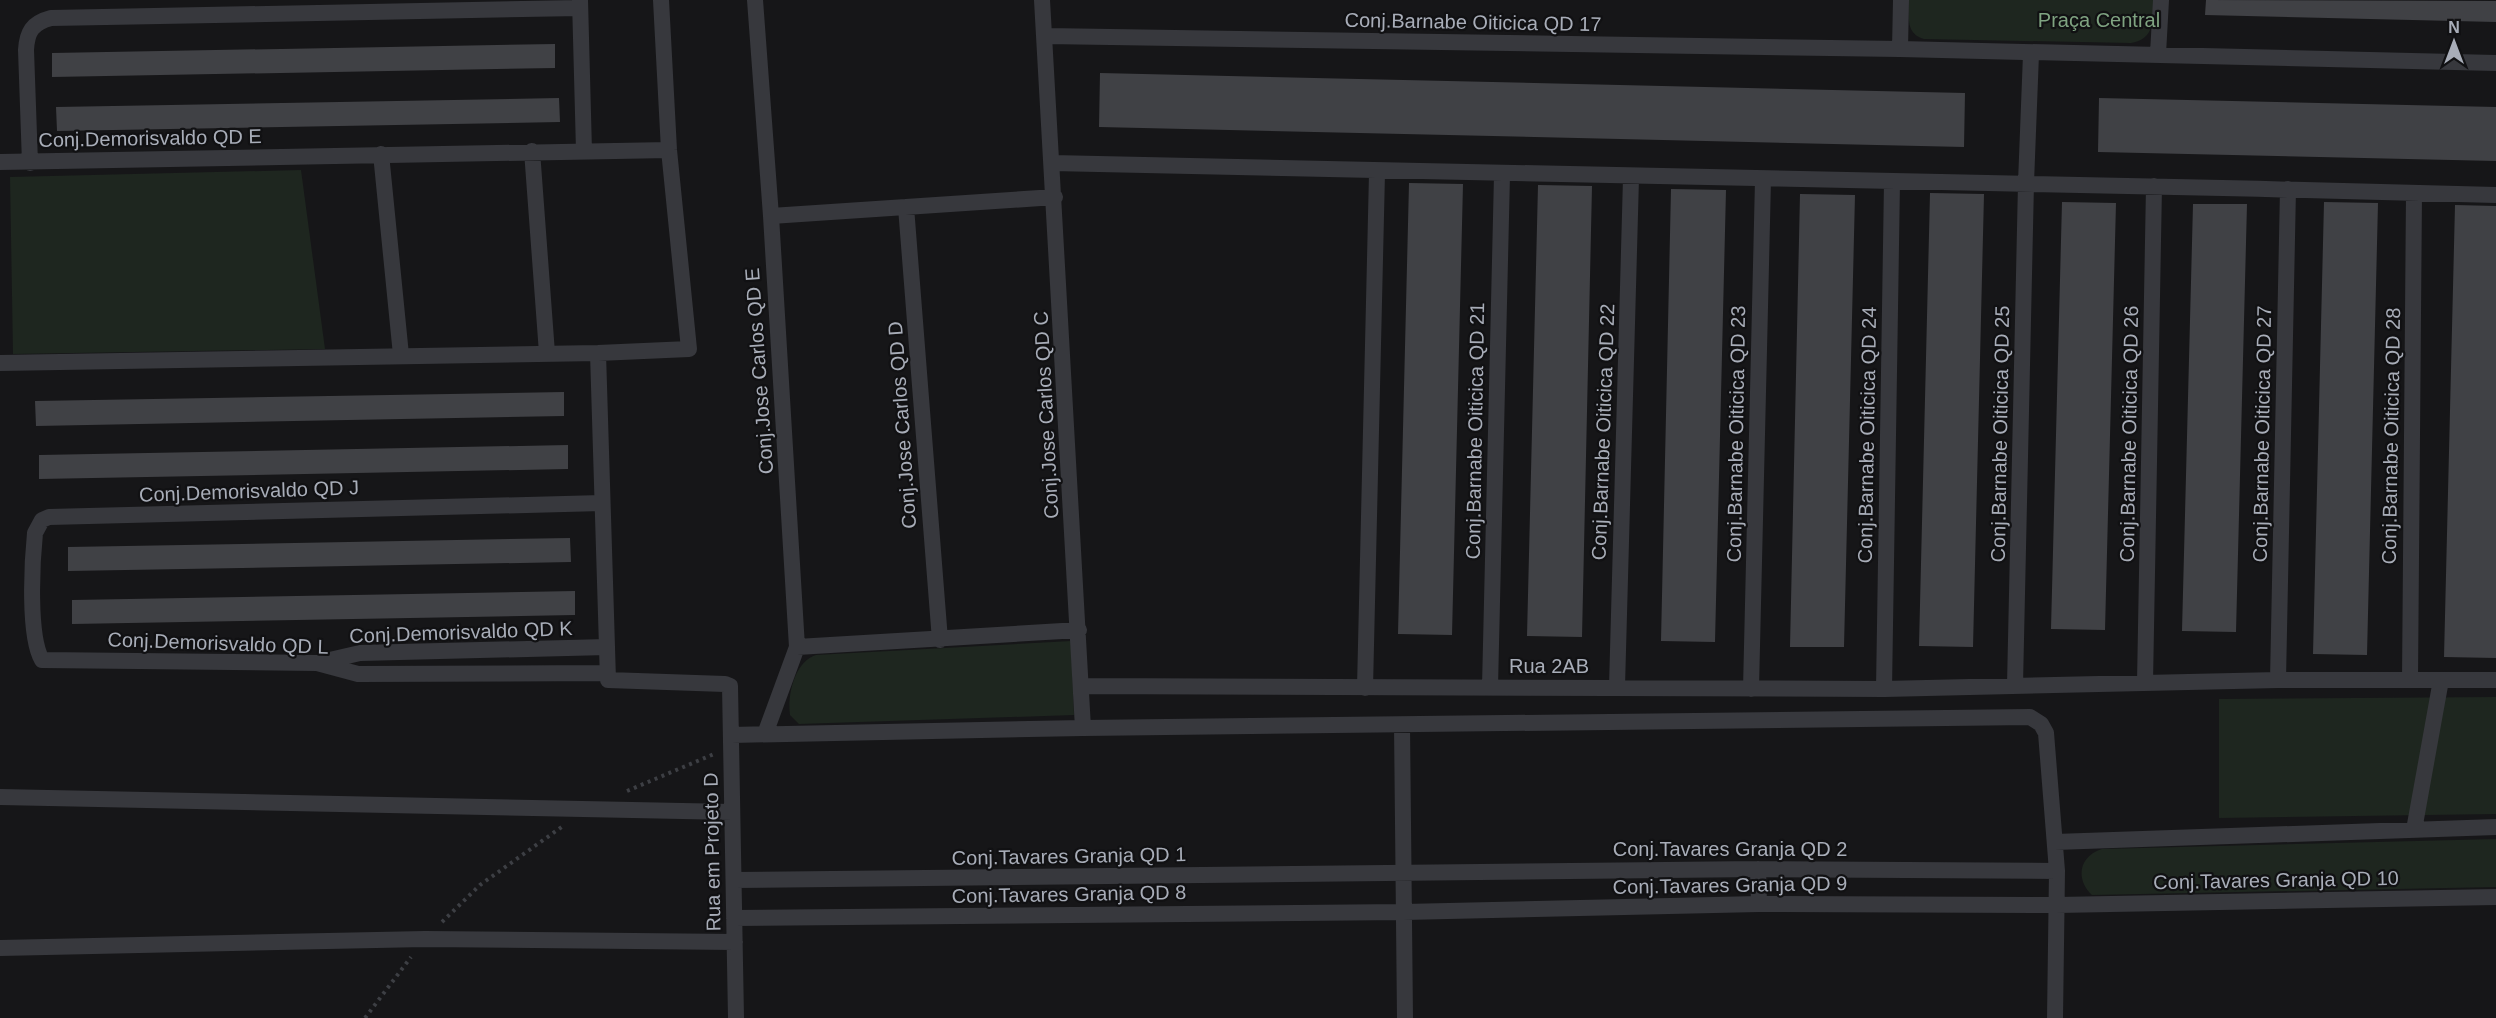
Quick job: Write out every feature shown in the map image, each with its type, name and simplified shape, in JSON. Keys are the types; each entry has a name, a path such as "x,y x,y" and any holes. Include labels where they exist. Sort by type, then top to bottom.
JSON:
{"street":[{"path":"0,363 598,353 689,349 669,150 662,0"},
{"name":"Conj.Jose Carlos QD E","path":"755,0 771,216 797,646 765,734"},
{"name":"Conj.Jose Carlos QD C","path":"1042,0 1046,36 1083,728"},
{"path":"1900,50 1901,0"},
{"path":"2158,54 2161,0"},
{"path":"580,4 584,151"},
{"name":"Conj.Demorisvaldo QD E","path":"580,4 63,18 39,21 32,27 27,37 26,50 30,163 381,154 669,150"},
{"name":"Conj.Barnabe Oiticica QD 17","path":"1046,36 2031,54 2158,54 2496,63"},
{"name":"Conj.Barnabe Oiticica QD 25","path":"2015,686 2031,54"},
{"path":"532,151 547,353"},
{"path":"381,154 401,355"},
{"path":"0,162 30,163"},
{"path":"1052,163 1377,173 2026,183 2496,195"},
{"path":"1365,688 1377,173"},
{"name":"Conj.Barnabe Oiticica QD 21","path":"1490,687 1502,175"},
{"name":"Conj.Barnabe Oiticica QD 22","path":"1617,687 1632,178"},
{"name":"Conj.Barnabe Oiticica QD 23","path":"1751,689 1763,180"},
{"name":"Conj.Barnabe Oiticica QD 24","path":"1884,689 1892,182"},
{"name":"Conj.Barnabe Oiticica QD 26","path":"2145,683 2154,186"},
{"name":"Conj.Barnabe Oiticica QD 27","path":"2278,680 2288,189"},
{"name":"Conj.Barnabe Oiticica QD 28","path":"2409,680 2414,193"},
{"path":"771,216 1055,197"},
{"name":"Conj.Jose Carlos QD D","path":"906,207 940,640"},
{"path":"598,353 608,673"},
{"name":"Conj.Demorisvaldo QD J","path":"42,660 34,634 34,544 38,525 49,517 602,503"},
{"path":"797,646 940,640 1079,630"},
{"name":"Conj.Demorisvaldo QD K","path":"317,663 360,653 607,647"},
{"name":"Conj.Demorisvaldo QD L","path":"42,660 317,663 358,674 608,673 608,680 730,686"},
{"name":"Rua 2AB","path":"1082,686 1884,689 2278,680 2496,680"},
{"path":"2414,830 2441,680"},
{"name":"Rua em Projeto D","path":"730,686 736,1018"},
{"path":"731,741 765,734 1083,728 2024,717 2036,720 2046,733 2057,871 2055,1018"},
{"path":"1402,725 1405,1018"},
{"path":"0,798 732,812"},
{"path":"2055,842 2496,827"},
{"path":"1758,869 1759,904"},
{"name":"Conj.Tavares Granja QD 2","path":"1404,873 1758,869 2057,871"},
{"name":"Conj.Tavares Granja QD 1","path":"734,880 1404,873"},
{"name":"Conj.Tavares Granja QD 10","path":"2057,905 2496,897"},
{"name":"Conj.Tavares Granja QD 9","path":"1404,912 1759,904 2057,905"},
{"name":"Conj.Tavares Granja QD 8","path":"734,918 1404,912"},
{"path":"0,948 424,939 735,942"}],"path":[{"path":"618,795 731,741"},
{"path":"365,1018 424,939 480,885 587,808"}],"green space":[{"name":"Praça Central","path":"1909,0 2153,0 2153,15 2149,33 2139,41 2131,43 1924,39 1914,33 1909,24"},
{"path":"301,170 325,349 13,354 10,177"},
{"path":"1071,641 1074,715 799,724 790,715 791,689 794,680 803,664 816,655"},
{"path":"2496,697 2496,814 2219,818 2219,699"},
{"path":"2496,839 2496,887 2092,895 2083,882 2082,875 2084,862 2094,852 2102,849"}],"building":[{"path":"2206,0 2496,1 2496,22 2205,15"},
{"path":"555,44 555,68 52,77 52,53"},
{"path":"1100,73 1965,93 1964,147 1099,127"},
{"path":"559,98 560,122 57,131 56,107"},
{"path":"2099,98 2496,107 2496,161 2098,152"},
{"path":"1409,183 1463,184 1452,635 1398,634"},
{"path":"1538,185 1592,186 1582,637 1527,636"},
{"path":"1671,189 1726,190 1715,642 1661,641"},
{"path":"1930,193 1984,194 1973,647 1919,646"},
{"path":"1800,194 1855,195 1844,647 1790,647"},
{"path":"2062,202 2116,203 2105,630 2051,629"},
{"path":"2324,202 2378,203 2367,655 2313,654"},
{"path":"2193,204 2247,204 2236,632 2182,631"},
{"path":"2455,205 2496,206 2496,658 2444,657"},
{"path":"564,392 564,416 36,426 35,401"},
{"path":"568,445 568,469 39,479 39,455"},
{"path":"570,538 571,562 68,571 68,547"},
{"path":"575,591 575,615 72,624 72,600"}]}
